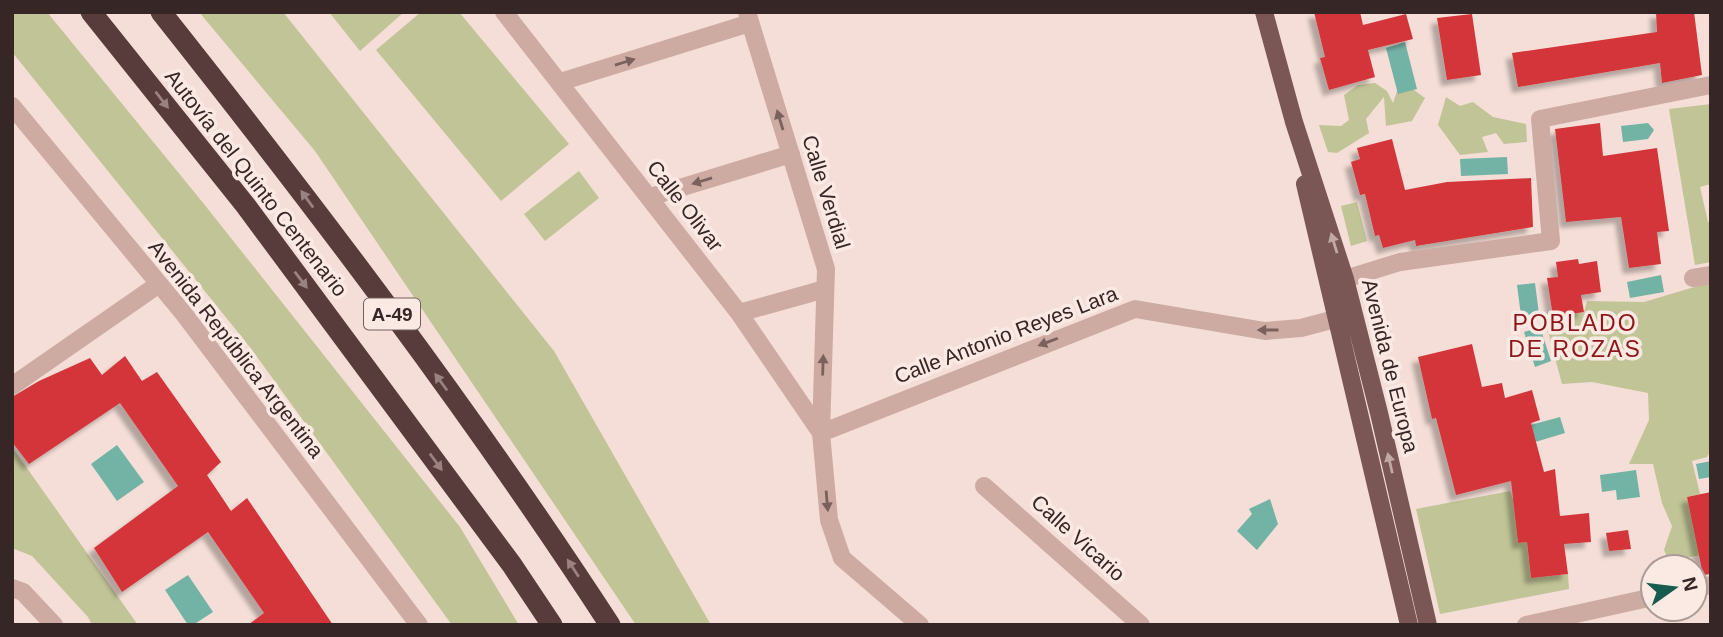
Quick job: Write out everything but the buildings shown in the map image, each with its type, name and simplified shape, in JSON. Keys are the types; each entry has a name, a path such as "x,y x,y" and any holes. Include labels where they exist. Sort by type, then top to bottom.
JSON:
{"highway":[{"name":"Autovía del Quinto Centenario","path":"91,12 246,206 512,565 552,625"},
{"name":"Autovía del Quinto Centenario","path":"161,12 270,150 421,354 557,543 610,625"}],"main road":[{"name":"Avenida de Europa","path":"1264,12 1294,122 1345,279 1428,625"},
{"name":"Avenida de Europa","path":"1294,122 1305,186 1335,318 1409,625"},
{"path":"1335,318 1346,324 1355,359 1369,373"},
{"path":"1374,471 1388,492 1418,625"}],"street":[{"name":"Calle Olivar","path":"504,12 739,313 821,433"},
{"path":"559,82 749,18"},
{"name":"Calle Verdial","path":"749,18 826,269 821,433 829,520 842,558 920,625"},
{"path":"1345,279 1400,262 1551,241 1540,119 1711,85"},
{"name":"Avenida República Argentina","path":"12,106 159,284 419,625"},
{"path":"650,197 791,154"},
{"path":"12,386 159,284"},
{"path":"739,313 825,289"},
{"name":"Calle Antonio Reyes Lara","path":"821,433 1135,309 1265,331 1301,328 1335,318"},
{"name":"Calle Vicario","path":"984,486 1141,625"},
{"path":"12,588 23,592 54,625"},
{"path":"1526,625 1639,600"}],"green space":[{"path":"12,12 47,12 204,204 460,527 519,625 452,625 249,346 12,52"},
{"path":"199,12 283,12 554,351 711,625 636,625 315,151"},
{"path":"329,12 404,12 360,51"},
{"path":"421,12 459,12 569,144 501,201 376,50"},
{"path":"1375,83 1387,91 1393,103 1397,91 1414,90 1425,98 1412,121 1386,126 1384,97 1366,119 1369,133 1337,153 1328,152 1319,125 1341,126 1349,120 1344,95 1358,85"},
{"path":"1446,97 1460,106 1473,102 1493,117 1526,124 1527,142 1504,144 1496,133 1482,137 1488,152 1460,155 1438,125"},
{"path":"1711,104 1711,184 1700,187 1708,222 1711,222 1711,262 1695,265 1669,109"},
{"path":"579,171 599,198 545,241 524,214"},
{"path":"1357,202 1367,241 1351,246 1341,206"},
{"path":"1711,282 1711,450 1707,457 1692,461 1700,494 1687,497 1701,553 1665,553 1672,526 1662,503 1653,464 1629,464 1649,420 1648,393 1592,382 1562,384 1549,335 1540,319 1584,312 1587,301 1644,302"},
{"path":"12,447 138,625 92,625 88,617 32,556 12,548"},
{"path":"1510,491 1514,502 1518,543 1527,542 1531,577 1568,574 1569,589 1440,614 1416,509"}],"water":[{"path":"1405,42 1417,89 1398,94 1386,48"},
{"path":"1648,123 1654,130 1648,139 1623,142 1621,126"},
{"path":"1507,157 1508,174 1461,176 1460,159"},
{"path":"1661,275 1664,292 1630,298 1627,282"},
{"path":"1535,283 1539,314 1521,316 1517,285"},
{"path":"1540,327 1551,361 1535,367 1524,332"},
{"path":"1560,417 1565,433 1532,443 1527,426"},
{"path":"117,445 144,482 117,501 91,464"},
{"path":"1711,461 1711,477 1699,479 1696,464"},
{"path":"1636,470 1640,497 1617,500 1616,490 1602,492 1600,475"},
{"path":"1270,499 1278,524 1257,550 1237,531 1252,514 1249,509"},
{"path":"188,575 213,612 193,625 188,625 165,590"}],"district":[{"name":"POBLADO DE ROZAS","path":"1575,336"}]}
